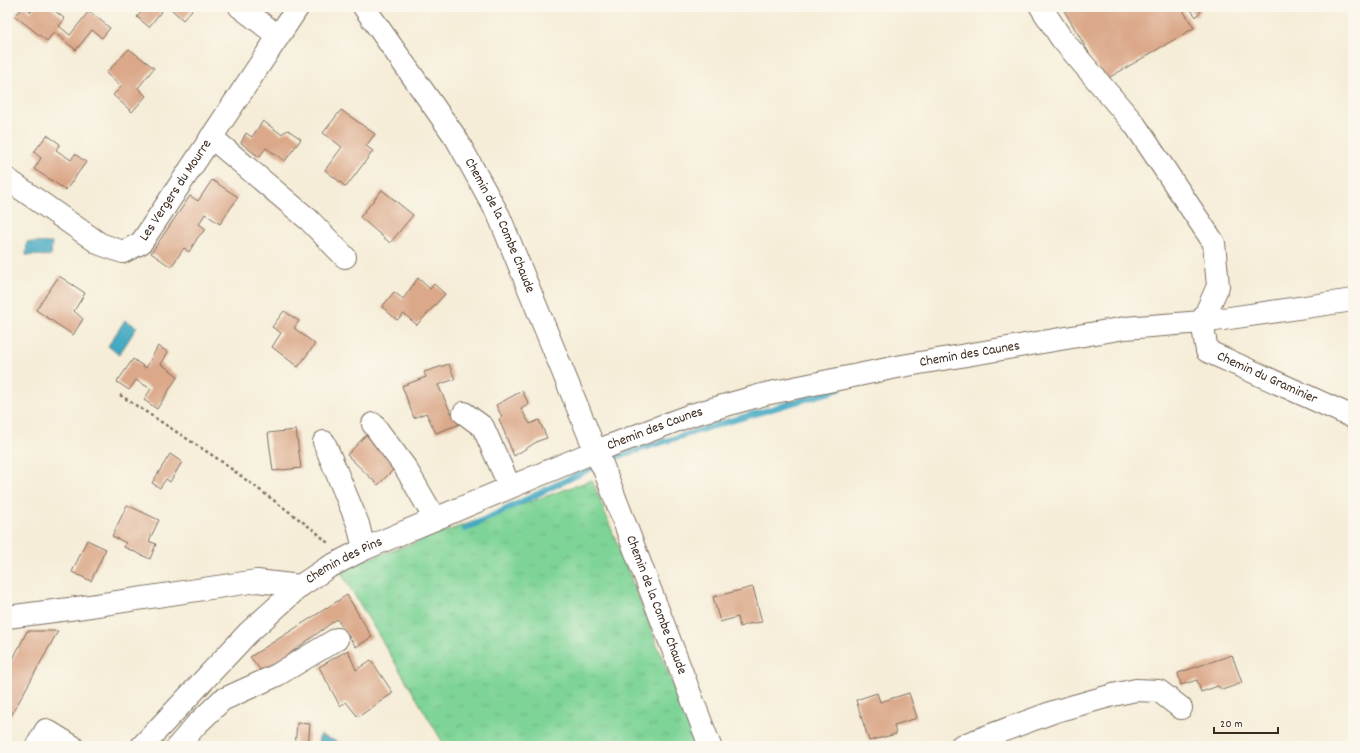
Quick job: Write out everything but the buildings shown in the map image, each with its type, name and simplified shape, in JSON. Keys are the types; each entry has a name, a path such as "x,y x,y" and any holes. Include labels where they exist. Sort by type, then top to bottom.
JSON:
{"street":[{"path":"240,7 278,36"},
{"name":"Les Vergers du Mourre","path":"7,179 100,244 123,252 141,242 298,7"},
{"name":"Chemin de la Combe Chaude","path":"364,7 456,138 498,216 600,459 710,746"},
{"path":"1041,7 1061,38 1135,125 1214,243 1218,286 1202,322"},
{"path":"211,138 309,220 345,257"},
{"name":"Chemin des Caunes","path":"600,459 691,415 765,394 814,383 902,366 1125,328 1202,322 1353,300"},
{"name":"Chemin du Graminier","path":"1202,322 1207,351 1353,417"},
{"path":"464,413 483,427 510,487"},
{"path":"373,424 405,467 435,519"},
{"path":"324,442 358,524 355,554"},
{"name":"Chemin des Pins","path":"142,746 248,633 300,586 327,568 355,554 510,487 600,459"},
{"path":"7,617 257,581 300,586"},
{"path":"178,746 196,725 222,700 277,675 337,639"},
{"path":"961,746 1056,711 1112,694 1136,690 1159,692 1181,708"},
{"path":"37,746 46,730 72,746"}],"path":[{"path":"120,395 218,458 315,531 355,554"}],"green space":[{"path":"592,480 697,746 445,746 339,569"}],"water":[{"path":"27,242 52,243 51,256 26,255"},
{"path":"125,320 137,327 119,355 108,346"},
{"path":"320,735 345,745 345,746 317,746"}],"waterway":[{"path":"465,529 610,459 710,427 840,389"}]}
